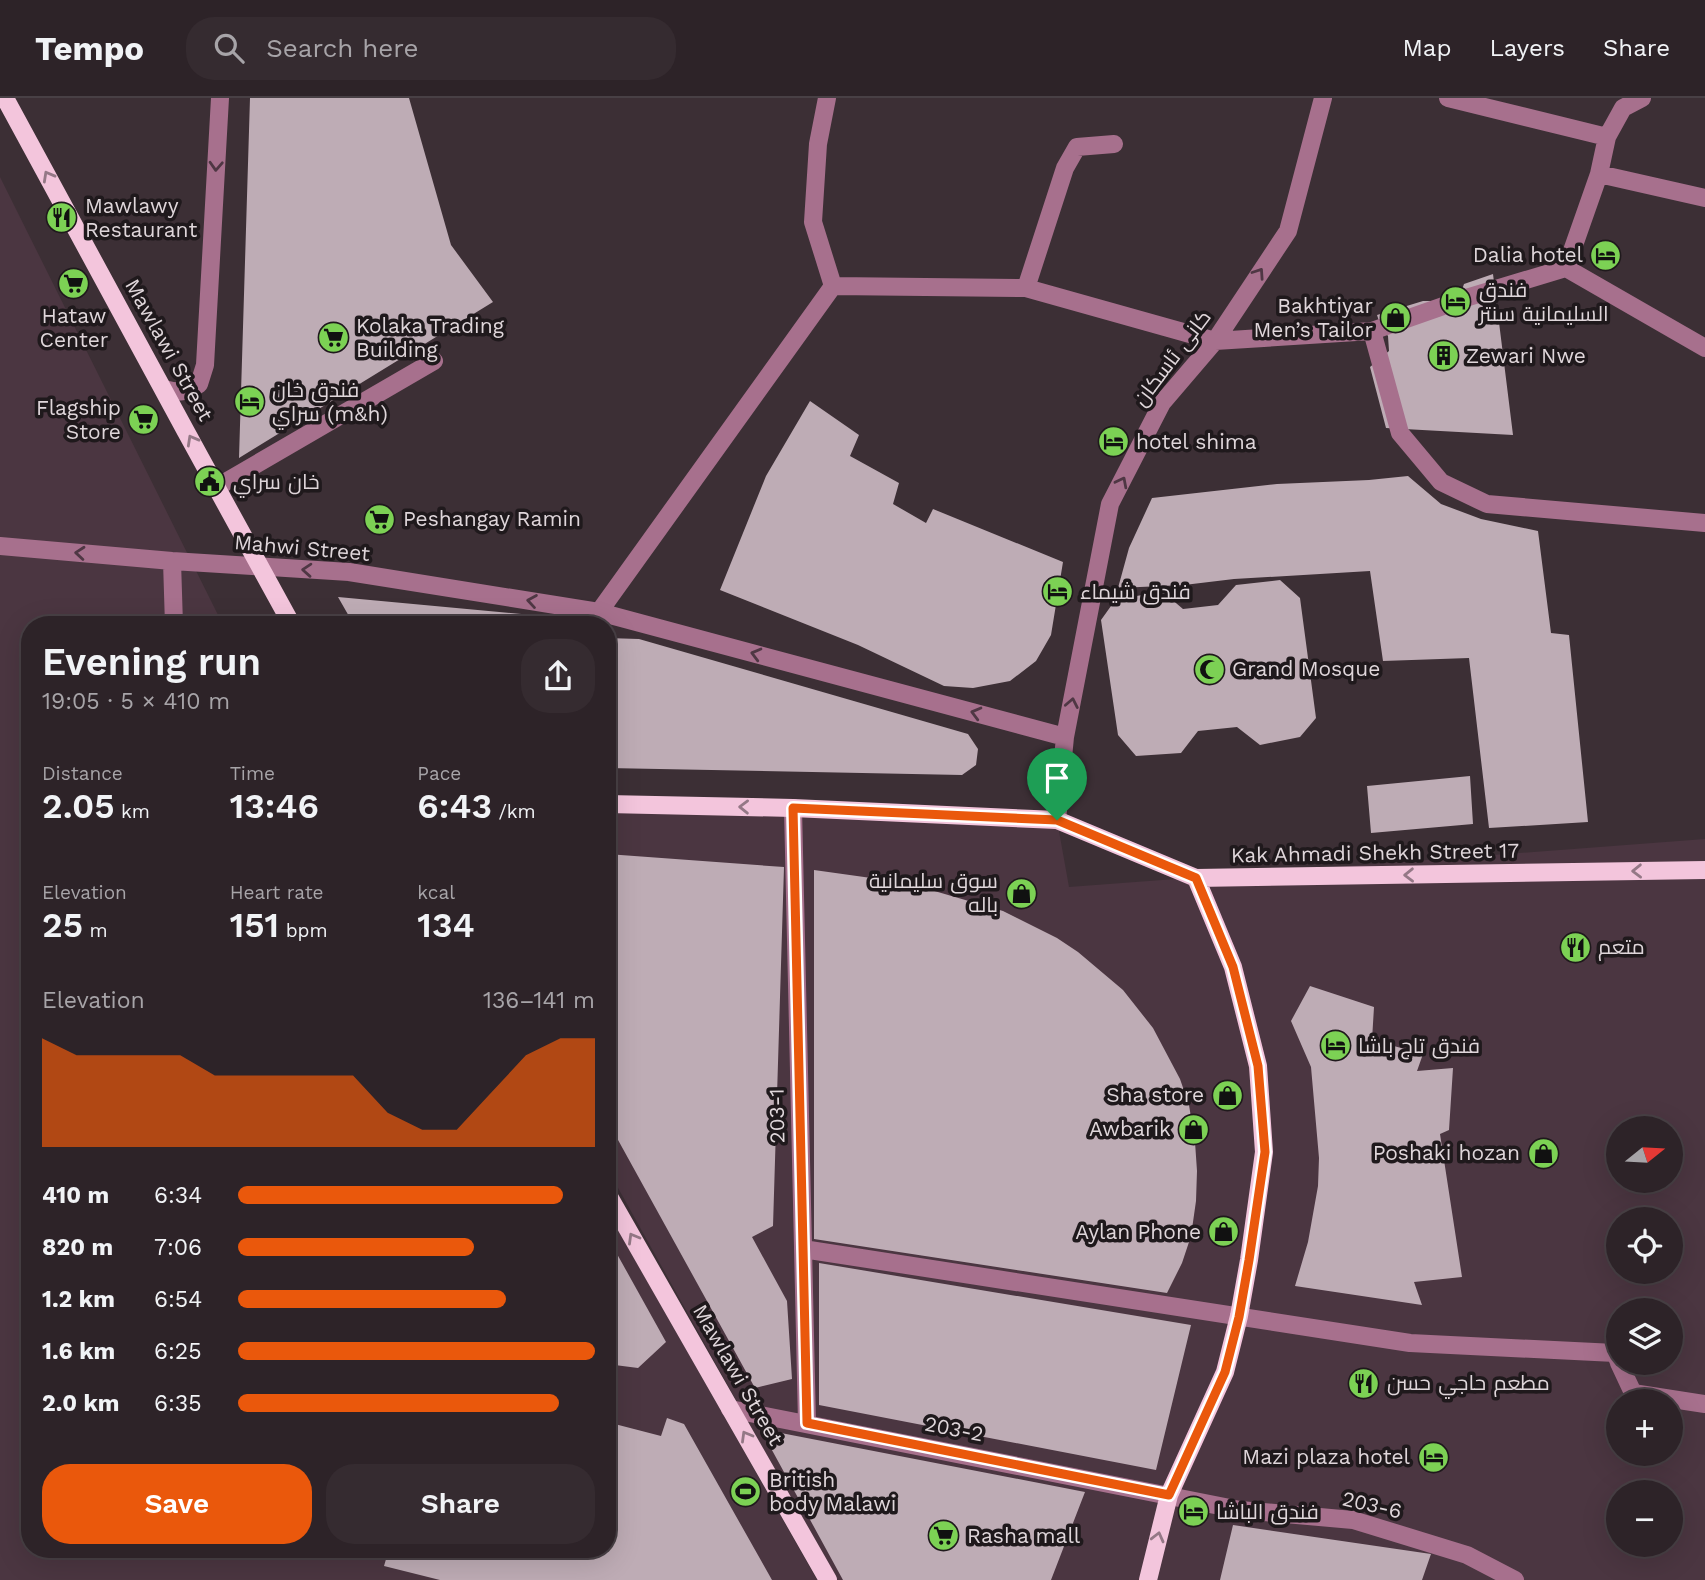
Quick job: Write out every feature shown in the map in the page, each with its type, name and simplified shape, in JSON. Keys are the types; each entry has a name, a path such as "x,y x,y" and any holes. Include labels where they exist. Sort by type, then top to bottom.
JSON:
{"main road":[{"name":"Mawlawi Street","path":"5,98 288,616"},
{"path":"616,804 793,808 1057,820"},
{"name":"Kak Ahmadi Shekh Street 17","path":"1057,820 1196,878 1705,870"},
{"path":"1148,1580 1169,1495 1225,1372 1239,1317 1265,1152 1258,1066 1233,967 1196,878"},
{"name":"Mawlawi Street","path":"616,1209 828,1580"}],"street":[{"path":"164,389 178,393 188,391 199,384 205,365 220,98"},
{"path":"827,98 818,144 813,222 833,286"},
{"name":"کانی ئاسکان","path":"1057,820 1065,737 1111,504 1162,403 1215,341 1288,231 1323,98"},
{"path":"1448,98 1607,137"},
{"path":"1566,268 1599,174 1607,137 1623,108 1642,98"},
{"path":"1026,288 1065,169 1077,147 1114,144"},
{"path":"1599,174 1705,198"},
{"path":"833,286 1026,288 1215,341 1372,331 1469,297 1566,268 1705,348"},
{"path":"599,612 833,286"},
{"path":"1372,331 1400,433 1441,482 1487,504 1705,523"},
{"path":"217,487 434,361"},
{"name":"Mahwi Street","path":"0,545 172,561 349,572 614,616"},
{"path":"172,561 174,616"},
{"name":"Mahwi Street","path":"616,617 1065,737"},
{"name":"203-1","path":"793,808 807,1423"},
{"path":"803,1249 1410,1343 1606,1353"},
{"path":"1625,1375 1633,1393 1705,1404"},
{"name":"203-2","path":"730,1409 1169,1495"},
{"name":"203-6","path":"1169,1495 1240,1510 1353,1520 1467,1555 1515,1580"}],"shaded area":[{"path":"0,177 219,616 21,616 21,1558 616,1558 616,1226 817,1580 0,1580"},
{"path":"616,811 1057,820 1069,887 1705,839 1705,1580 836,1580 616,1184"}],"building":[{"path":"250,98 409,98 451,245 493,302 239,458"},
{"name":"Zewari Nwe","path":"1493,274 1513,435 1386,428 1370,367 1389,351 1388,336 1377,315 1423,301 1458,301 1464,284"},
{"path":"810,401 859,435 850,456 899,483 893,504 926,523 933,509 1063,562 1051,635 1036,661 1010,681 973,688 944,686 858,645 720,590 766,476"},
{"path":"1408,476 1441,504 1481,519 1538,531 1551,633 1569,635 1588,822 1489,828 1469,658 1383,661 1370,571 1118,588 1129,548 1152,498 1277,484"},
{"name":"Grand Mosque","path":"1280,580 1300,598 1316,718 1300,737 1260,745 1237,727 1198,731 1181,753 1136,756 1118,735 1101,620 1116,599 1163,592 1183,609 1218,605 1236,585"},
{"path":"338,597 532,615 532,616 349,616"},
{"path":"616,638 639,639 968,734 978,749 976,765 962,775 616,768"},
{"path":"1470,776 1473,824 1371,833 1367,786"},
{"path":"616,855 784,867 773,1226 752,1237 787,1301 792,1379 755,1388 616,1136"},
{"path":"814,870 907,883 1003,911 1057,938 1123,990 1153,1028 1180,1079 1189,1105 1195,1142 1196,1201 1191,1236 1182,1263 1167,1293 814,1239"},
{"path":"1310,986 1374,1007 1372,1040 1423,1054 1417,1071 1453,1068 1449,1130 1440,1134 1462,1277 1414,1282 1422,1305 1295,1286 1308,1242 1318,1186 1319,1158 1311,1067 1291,1021"},
{"path":"616,1252 666,1342 638,1368 616,1365"},
{"path":"819,1263 1191,1325 1156,1470 819,1405"},
{"path":"667,1418 684,1424 772,1580 440,1580 384,1566 386,1558 616,1558 616,1424 661,1436"},
{"name":"Rasha mall","path":"781,1433 1085,1492 1051,1580 843,1580 767,1441"},
{"path":"1233,1525 1431,1554 1422,1580 1220,1580"}],"place":[{"name":"Mawlawy Restaurant","path":"62,218"},
{"name":"Dalia hotel","path":"1606,255"},
{"name":"Hataw Center","path":"74,284"},
{"name":"فندق السليمانية سنتر","path":"1456,302"},
{"name":"Bakhtiyar Men’s Tailor","path":"1396,318"},
{"name":"Kolaka Trading Building","path":"333,338"},
{"name":"Zewari Nwe","path":"1443,356"},
{"name":"فندق خان سراي (m&h)","path":"249,402"},
{"name":"Flagship Store","path":"144,420"},
{"name":"hotel shima","path":"1113,442"},
{"name":"خان سراي","path":"210,482"},
{"name":"Peshangay Ramin","path":"380,519"},
{"name":"فندق شيماء","path":"1057,592"},
{"name":"Grand Mosque","path":"1209,669"},
{"name":"سوق سليمانية باله","path":"1021,893"},
{"name":"متعم","path":"1575,947"},
{"name":"فندق تاج باشا","path":"1335,1046"},
{"name":"Sha store","path":"1227,1095"},
{"name":"Awbarik","path":"1194,1129"},
{"name":"Poshaki hozan","path":"1543,1153"},
{"name":"Aylan Phone","path":"1224,1232"},
{"name":"مطعم حاجي حسن","path":"1364,1383"},
{"name":"Mazi plaza hotel","path":"1433,1457"},
{"name":"British body Malawi","path":"746,1492"},
{"name":"فندق الباشا","path":"1193,1512"},
{"name":"Rasha mall","path":"944,1536"}],"route":[{"path":"793,808 1057,820 1196,878 1233,967 1258,1066 1265,1152 1239,1317 1225,1372 1169,1495 807,1423 793,808"}]}
